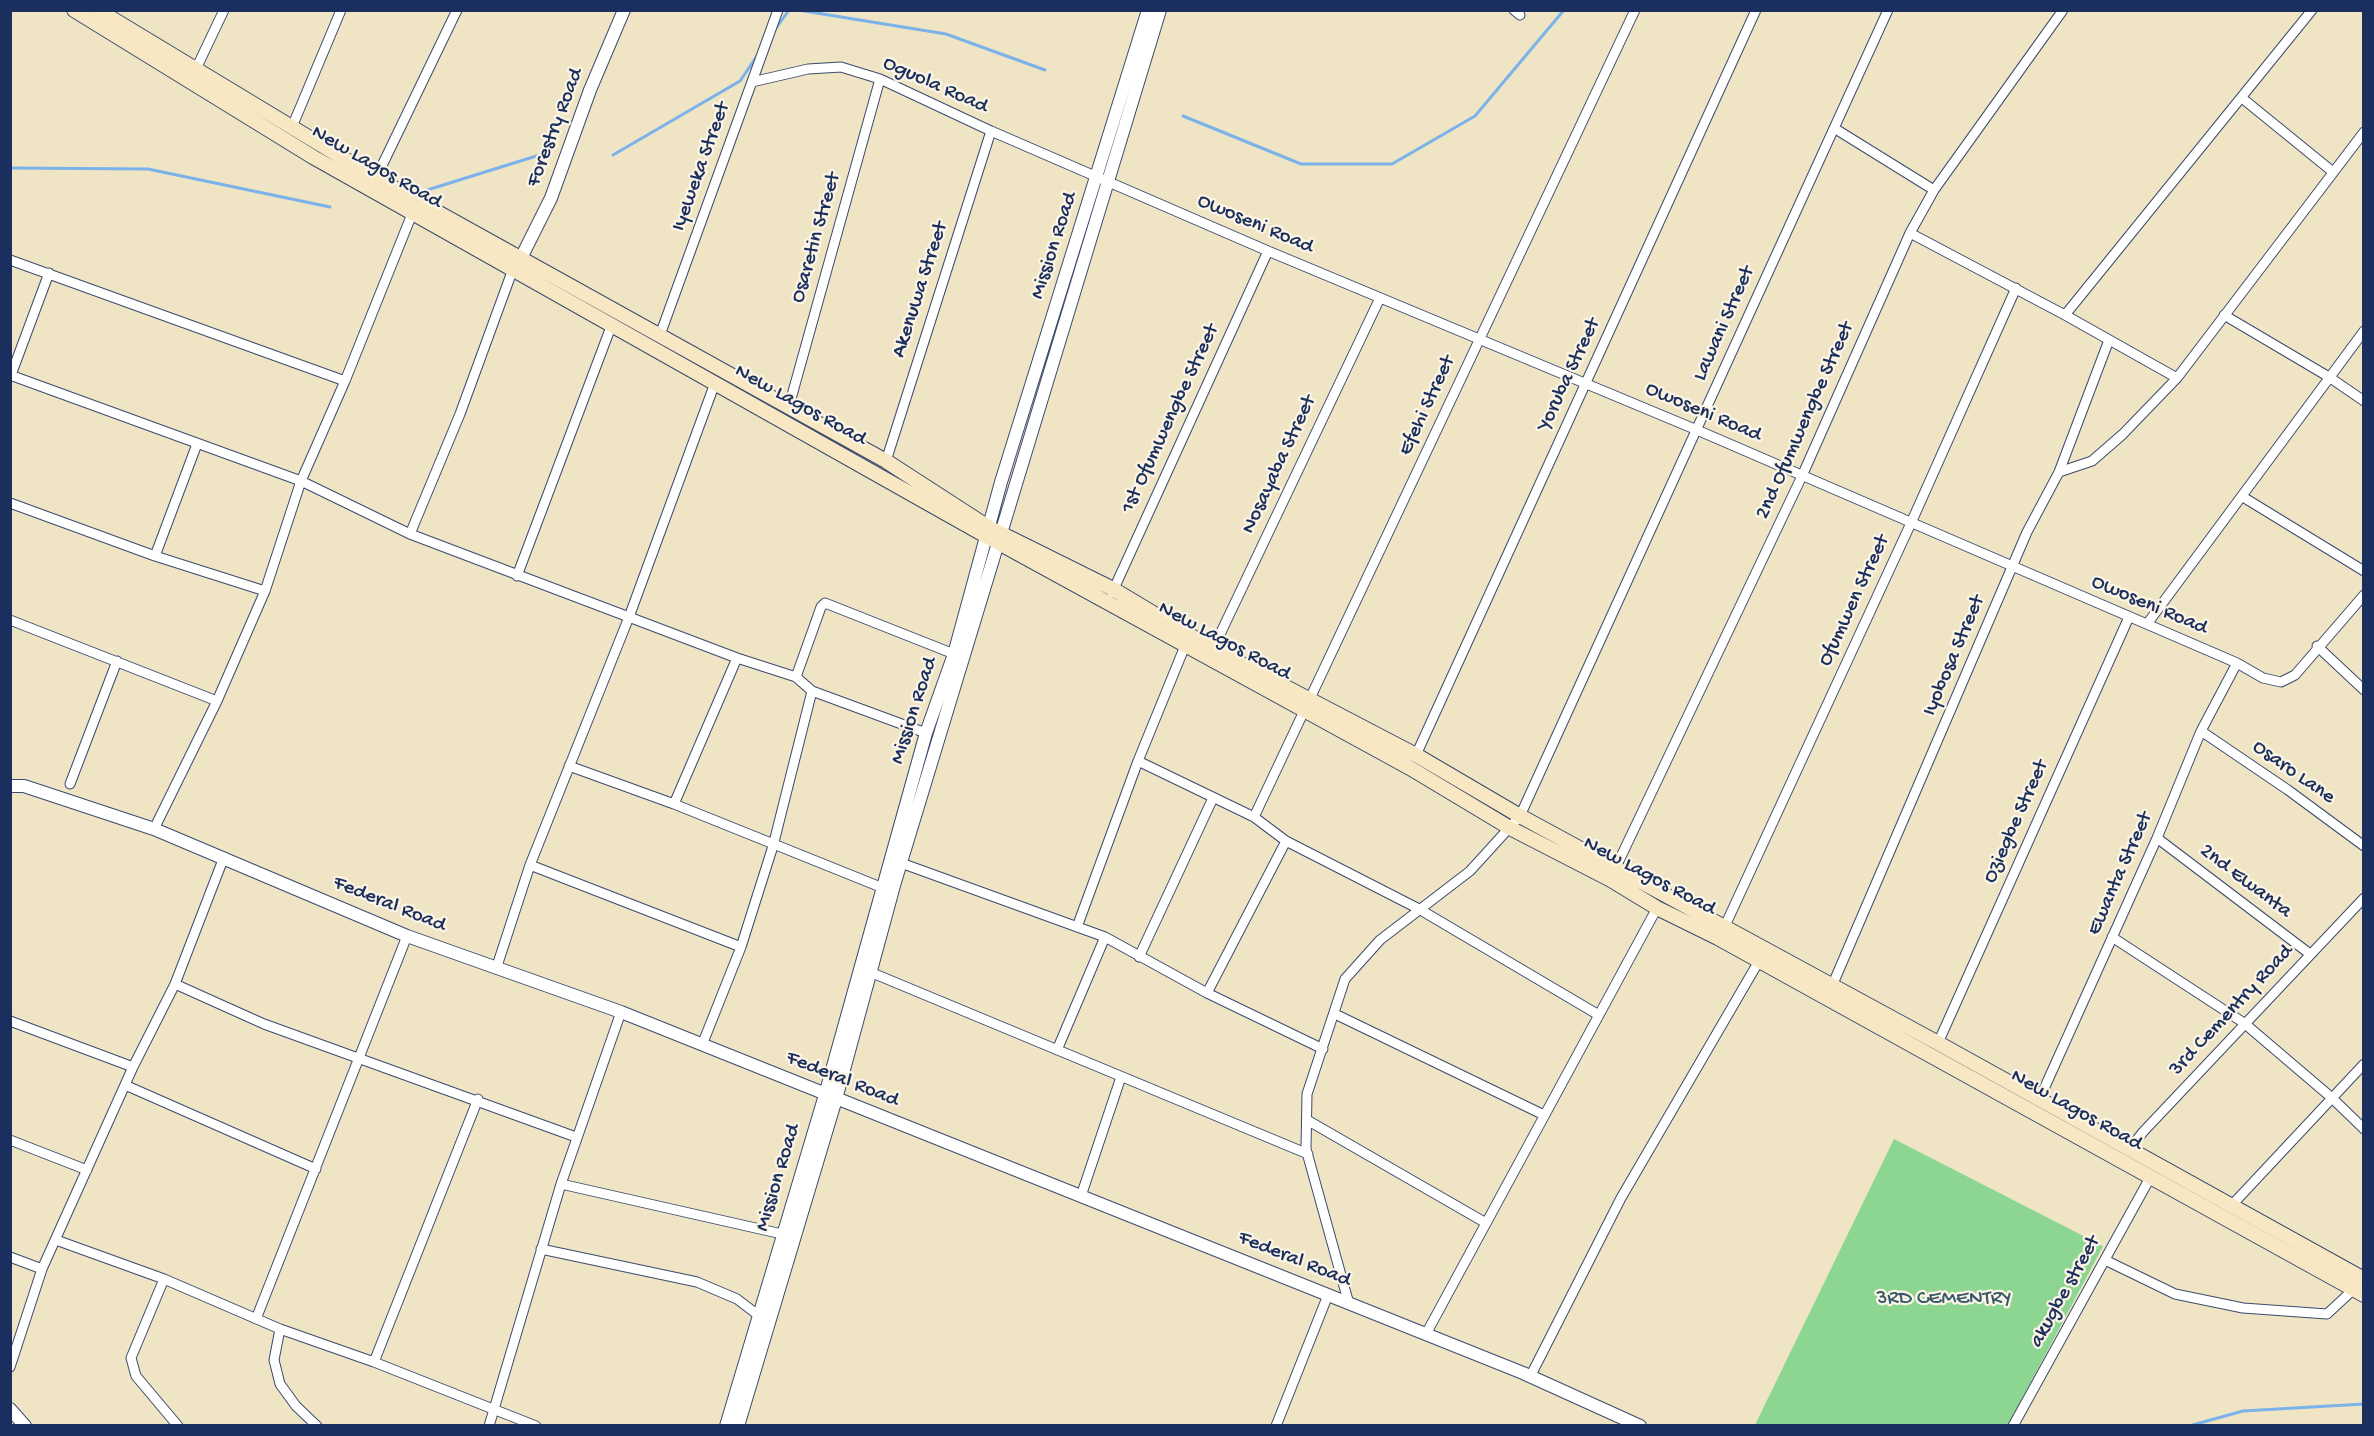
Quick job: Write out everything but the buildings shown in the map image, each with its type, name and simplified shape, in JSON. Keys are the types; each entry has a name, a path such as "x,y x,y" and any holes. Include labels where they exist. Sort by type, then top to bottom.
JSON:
{"main road":[{"name":"New Lagos Road","path":"74,10 313,157 415,206 517,264 612,324 715,383 993,534 1108,603 1188,640 1309,705 1416,755 1520,816 1938,1043 2231,1206 2360,1288"},
{"name":"New Lagos Road","path":"98,10 195,71 376,178 415,206"},
{"name":"New Lagos Road","path":"517,264 660,335 886,461 993,534 1113,589 1188,640 1213,648 1510,828 1611,880 1656,908 1759,961 2360,1288"}],"street":[{"path":"195,71 224,10"},
{"path":"292,127 341,10"},
{"path":"376,178 457,10"},
{"name":"Forestry Road","path":"517,264 551,198 590,90 624,10"},
{"name":"Iyeweka Street","path":"660,335 778,10"},
{"name":"Mission Road","path":"1103,179 1148,10"},
{"name":"Mission Road","path":"738,1425 830,1097 883,888 926,733 993,534 1103,179 1160,10"},
{"name":"Efehi Street","path":"1254,817 1309,705 1635,10"},
{"name":"Yoruba Street","path":"1416,755 1756,10"},
{"name":"Lawani Street","path":"1349,1304 1308,1154 1306,1120 1307,1094 1345,979 1380,940 1470,871 1520,816 1888,10"},
{"name":"2nd Ofumwengbe Street","path":"1616,867 1802,476 1910,233 1934,190 2063,10"},
{"path":"2065,315 2312,10"},
{"name":"Oguola Road","path":"752,82 808,69 841,68 880,79 991,131 1103,179"},
{"name":"Osaretin Street","path":"789,406 880,79"},
{"path":"2242,98 2333,172"},
{"path":"1834,128 1934,190"},
{"name":"Akenuwa Street","path":"886,461 991,131"},
{"path":"2059,471 2092,460 2123,434 2177,378 2364,132"},
{"name":"Owoseni Road","path":"1103,179 1268,251 1697,430 2237,663 2264,678 2281,682 2295,675 2317,646"},
{"path":"154,829 217,700 265,591 301,481 345,381 415,206"},
{"path":"1910,233 2016,288 2177,378"},
{"name":"1st Ofumwengbe Street","path":"1108,603 1268,251"},
{"path":"10,260 345,381"},
{"path":"410,534 460,414 517,264"},
{"path":"49,273 11,375 301,481 410,534 737,658 796,676 812,691 926,733"},
{"name":"Ofumwen Street","path":"1724,928 1911,523 2016,288"},
{"name":"Nosayaba Street","path":"1213,648 1380,298"},
{"path":"2224,315 2329,377 2364,401"},
{"path":"517,576 612,324"},
{"path":"2147,624 2364,331"},
{"name":"Iyobosa Street","path":"1832,986 2014,567 2027,532 2059,471 2109,340"},
{"path":"497,966 530,865 629,617 715,383"},
{"path":"155,556 197,444"},
{"path":"2243,497 2364,571"},
{"path":"10,503 155,556 265,591"},
{"name":"Mission Road","path":"726,1425 782,1234 830,1097 870,972 993,534"},
{"path":"2364,595 2317,646 2364,690"},
{"path":"796,676 821,607 825,603 954,654"},
{"name":"Oziegbe Street","path":"1938,1043 2129,616"},
{"path":"10,620 217,700"},
{"path":"1077,927 1138,761 1188,640"},
{"path":"674,804 737,658"},
{"path":"70,784 117,661"},
{"name":"Ewanta Street","path":"2039,1100 2202,732 2237,663"},
{"path":"702,1045 741,947 774,846 812,691"},
{"name":"Osaro Lane","path":"2202,732 2364,846"},
{"path":"1138,761 1254,817 1286,841 1419,909 1597,1014"},
{"path":"569,766 674,804 883,888"},
{"name":"Federal Road","path":"10,786 24,786 154,829 407,936 497,966 621,1012 1426,1334 1640,1425"},
{"path":"1139,957 1213,798"},
{"name":"2nd Ewanta","path":"2157,838 2310,954"},
{"path":"1207,993 1286,841"},
{"path":"10,1367 42,1269 133,1067 175,984 224,857"},
{"path":"901,863 1105,937 1207,993 1323,1049"},
{"path":"530,865 741,947"},
{"name":"3rd Cementry Road","path":"2129,1150 2244,1023 2364,898"},
{"path":"1426,1334 1656,908"},
{"path":"256,1318 407,936"},
{"path":"1057,1050 1105,937"},
{"path":"2112,937 2244,1023 2332,1098 2364,1130"},
{"path":"1530,1377 1621,1198 1759,961"},
{"path":"870,972 1308,1154"},
{"path":"175,984 264,1024 576,1137"},
{"path":"489,1425 576,1137 621,1012"},
{"path":"1335,1014 1544,1115"},
{"path":"10,1020 133,1067"},
{"path":"2231,1206 2364,1064"},
{"path":"1081,1196 1121,1077"},
{"path":"125,1085 316,1169"},
{"path":"375,1362 478,1100"},
{"path":"1306,1120 1485,1223"},
{"path":"10,1140 87,1170"},
{"name":"akugbe street","path":"2013,1425 2151,1176"},
{"path":"561,1184 782,1234"},
{"path":"56,1240 164,1279 280,1329 375,1362 536,1425"},
{"path":"541,1249 697,1282 737,1299 758,1315"},
{"path":"10,1257 42,1269"},
{"path":"2105,1260 2175,1294 2243,1308 2327,1314 2360,1288"},
{"path":"164,1279 131,1358 136,1376 178,1425"},
{"path":"1276,1425 1328,1295"},
{"path":"280,1329 274,1359 280,1384 296,1406 317,1425"},
{"path":"10,1409 25,1425"}],"green space":[{"name":"3RD CEMENTRY","path":"1894,1139 2103,1246 2008,1425 1755,1425"}],"waterway":[{"path":"774,31 789,10"},
{"path":"798,10 946,34 1045,70"},
{"path":"1183,116 1301,164 1392,164 1475,116 1564,10"},
{"path":"613,155 740,81 757,56"},
{"path":"424,191 546,153"},
{"path":"10,168 148,169 330,207"},
{"path":"2189,1426 2243,1411 2364,1404"}]}
